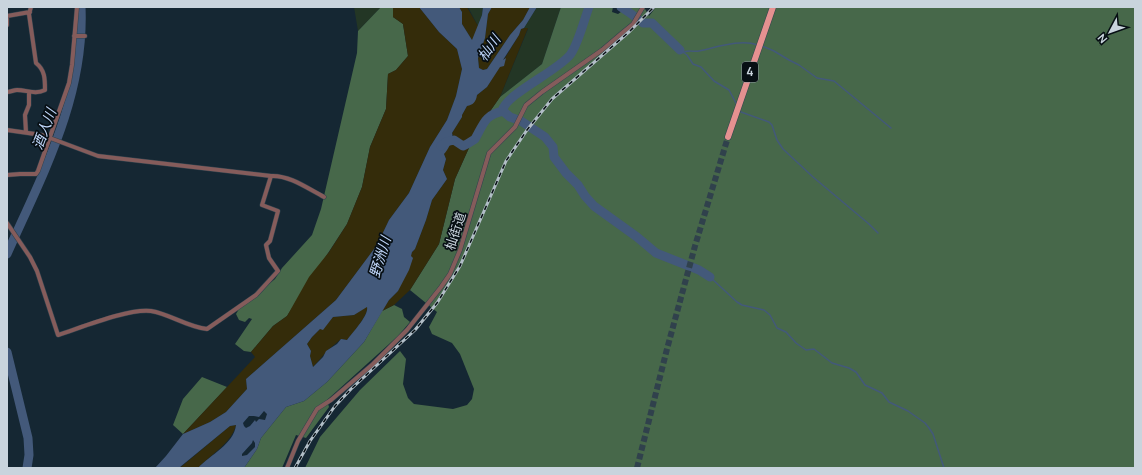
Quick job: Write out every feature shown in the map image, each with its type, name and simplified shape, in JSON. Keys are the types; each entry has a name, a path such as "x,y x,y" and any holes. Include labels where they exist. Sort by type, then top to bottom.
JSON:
{"main road":[{"name":"4","path":"728,136 773,7"}],"street":[{"path":"7,175 36,174 69,83 77,7"},
{"name":"杣街道","path":"287,468 298,441 317,409 331,400 373,364 407,330 450,274 460,250 489,153 515,127 526,105 602,50 632,24 643,7"},
{"path":"7,16 31,9 36,63 43,72 45,81 45,90 42,92 17,90 7,92"},
{"path":"7,19 7,25"},
{"path":"74,36 85,36"},
{"path":"26,132 25,115 29,105 29,92"},
{"path":"7,130 50,137 98,156 280,176 324,197"},
{"path":"7,223 30,257 37,271 58,335 121,315 139,311 151,311 207,329 256,295 278,271 269,258 266,245 270,241 278,210 262,205 271,176"}],"green space":[{"path":"354,7 381,7 358,31"},
{"path":"381,7 393,7 393,17 403,24 408,56 396,70 388,74 386,109 370,147 362,187 347,224 287,316 273,326 251,352 244,351 235,344 252,319 249,318 245,322 239,320 236,314 239,309 275,279 282,268 312,235 321,209 357,53 358,31"},
{"path":"468,7 483,7 478,26"},
{"path":"537,7 561,7 542,64 500,97 528,29 524,28"},
{"path":"561,7 613,7 612,12 618,14 628,7 644,7 649,16 656,7 1135,7 1135,468 305,468 320,437 360,390 400,351 406,359 403,384 408,398 414,404 453,409 467,405 472,399 474,389 460,354 452,343 432,334 429,327 437,312 410,290 439,244 455,179 477,130 500,97 542,64"},
{"path":"394,305 402,309 404,317 410,322 398,336 327,400 329,407 306,438 296,435 282,468 244,468 257,449 261,438 286,407 304,401 327,382 364,342 382,311"},
{"path":"202,377 227,387 183,434 173,425 183,399"}],"sand":[{"path":"393,7 419,7 439,32 457,49 462,69 456,96 447,120 430,147 409,193 389,220 377,245 336,300 246,379 247,389 226,412 210,422 183,434 255,357 251,352 273,326 287,316 309,277 329,252 347,224 362,187 370,147 386,109 388,74 396,70 408,56 403,24 393,17"},
{"path":"459,7 467,7 478,26 473,40 462,24 462,12"},
{"path":"492,7 530,7 523,20 510,35 487,69 483,70 479,68 478,58 485,38 488,14"},
{"path":"528,28 500,97 477,130 455,179 439,244 410,290 394,305 382,311 389,300 398,291 412,252 415,249 426,220 432,200 447,179 443,170 446,159 444,154 453,136 452,133 467,106 487,87 519,35 521,29"},
{"path":"367,306 366,314 347,340 341,339 328,350 313,367 310,356 311,351 307,344 312,337 320,329 323,329 333,317 354,315"},
{"path":"236,425 230,438 198,468 177,468 181,467 230,426"}],"water":[{"name":"野洲川","path":"419,7 459,7 462,12 462,24 472,40 482,15 483,7 492,7 488,14 485,38 478,58 479,68 483,70 487,69 510,35 523,20 530,7 537,7 524,28 521,29 519,35 503,60 506,58 504,66 500,67 487,87 477,95 474,103 467,106 452,133 450,144 444,154 446,159 443,170 447,179 432,200 415,249 412,252 411,256 413,258 409,270 398,291 389,300 364,342 327,382 304,401 286,407 261,438 257,449 244,468 198,468 226,444 231,438 236,425 230,426 180,467 155,468 183,434 210,422 226,412 247,389 246,379 336,300 377,245 389,220 409,193 430,147 447,120 456,96 462,69 457,49 439,32","holes":["367,307 366,314 363,319 347,340 341,339 337,344 326,351 323,357 313,367 310,356 311,351 307,344 312,337 320,329 323,330 333,317 354,315","264,411 267,414 265,420 259,419 256,422 255,420 250,426 246,428 244,426 243,423 249,416 259,417","253,440 255,447 247,455 242,456 242,454"]}],"waterway":[{"name":"酒人川","path":"7,254 47,165 69,104 76,72 80,40 81,7"},
{"path":"502,111 505,104 512,97 554,69 570,55 578,39 589,7"},
{"path":"621,7 643,23 652,23 680,50"},
{"path":"684,52 699,51 736,43 751,43 758,45"},
{"path":"762,46 799,65 817,78 834,81 891,128"},
{"path":"680,50 687,55 693,64 701,67 714,81 729,90 737,105"},
{"path":"740,110 741,112 769,122 772,125 777,140 783,149 878,233"},
{"path":"441,146 446,142 454,140 463,146 475,139 483,124 489,117 503,111 510,117 521,121 545,137 553,147 554,157 594,206 637,237 656,253 699,270 710,277"},
{"path":"710,277 737,302 742,305 764,310 770,315 777,328 786,332 796,343 806,350 814,349 832,363 849,368 856,372 865,385 882,393 889,402 908,411 925,423 933,434 944,468"},
{"name":"酒人川","path":"7,352 28,438 29,455 27,468"}],"tunnel":[{"path":"637,468 695,246 728,137"}],"railway":[{"path":"295,468 310,441 335,406 351,389 415,330 437,303 460,266 506,161 527,130 552,99 630,31 654,7"}],"water label":[{"name":"杣川","path":"489,48"}]}
